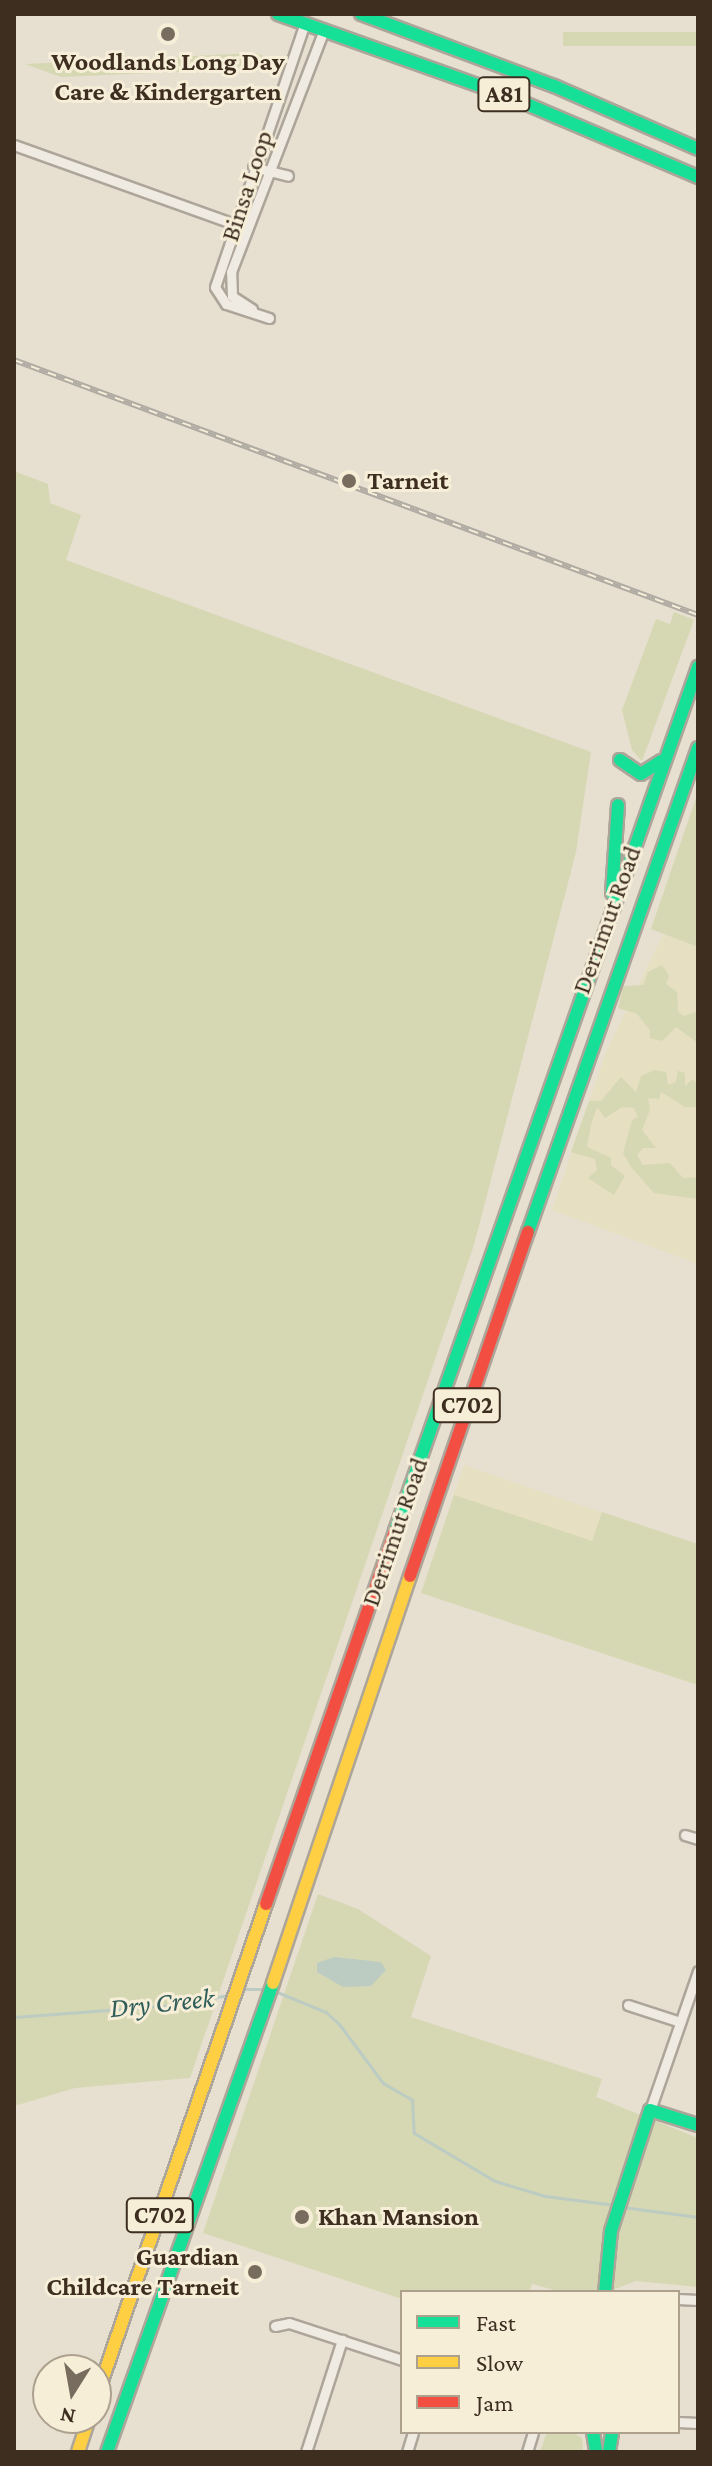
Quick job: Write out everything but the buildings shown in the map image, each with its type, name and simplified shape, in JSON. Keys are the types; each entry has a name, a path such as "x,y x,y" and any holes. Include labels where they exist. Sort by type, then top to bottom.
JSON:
{"main road":[{"name":"A81","path":"278,14 307,19 324,30 508,96 698,177"},
{"path":"324,30 330,14"},
{"name":"A81","path":"361,14 554,86 698,149"},
{"name":"Derrimut Road","path":"111,2354 612,906 698,667"},
{"name":"Derrimut Road","path":"107,2452 253,2043 445,1471 698,748"},
{"path":"620,760 646,774 667,751"},
{"path":"612,906 618,805"},
{"path":"647,812 670,831"},
{"path":"641,826 670,831"},
{"path":"605,2290 611,2231 625,2178 650,2110 698,2125"},
{"path":"115,2426 118,2452"}],"street":[{"name":"Binsa Loop","path":"246,228 229,289 238,301 269,318 226,304 216,294 234,224 307,19"},
{"path":"14,145 246,228 272,170 324,30"},
{"path":"253,167 288,176"},
{"path":"685,1835 698,1839"},
{"path":"650,2110 698,1971"},
{"path":"628,2005 680,2022"},
{"path":"275,2326 289,2323 400,2359"},
{"path":"306,2452 342,2340"}],"shaded area":[{"path":"663,934 698,947 698,1264 552,1210 606,1052"},
{"path":"464,1465 602,1513 592,1543 454,1495"},
{"path":"334,1957 381,1962 386,1970 371,1986 343,1987 317,1972 317,1963"}],"green space":[{"path":"563,32 698,32 698,46 563,46"},
{"path":"256,53 269,58 265,68 61,77 25,64"},
{"path":"14,471 48,484 50,503 81,515 66,560 591,752 576,852 474,1245 190,2078 75,2088 14,2106"},
{"path":"674,612 694,620 642,761 632,750 622,710 656,619 670,624"},
{"path":"698,792 698,947 651,929"},
{"path":"662,965 669,976 666,984 677,992 678,1012 684,1016 698,1011 698,1043 676,1027 662,1041 650,1038 650,1030 637,1014 618,1008 623,986 643,985 648,972"},
{"path":"655,1070 666,1072 668,1085 676,1082 678,1071 685,1073 685,1086 693,1079 698,1084 698,1107 685,1107 661,1092 659,1099 648,1098 650,1110 642,1130 656,1148 643,1148 637,1155 643,1165 670,1163 683,1178 698,1177 698,1199 654,1193 631,1167 623,1153 632,1120 638,1117 634,1108 622,1107 605,1118 597,1107 591,1125 587,1147 611,1158 611,1165 625,1176 614,1195 588,1178 597,1170 595,1159 571,1152 589,1101 601,1101 621,1077 636,1092 641,1076"},
{"path":"454,1495 592,1541 602,1512 698,1544 698,1685 421,1593"},
{"path":"318,1894 358,1909 431,1956 411,2017 602,2079 596,2097 698,2138 698,2287 636,2281 612,2290 554,2290 532,2284 530,2290 400,2290 400,2298 203,2233"},
{"path":"546,2434 575,2434 582,2438 583,2452 540,2452"}],"waterway":[{"name":"Dry Creek","path":"242,1989 266,1989"},
{"name":"Dry Creek","path":"277,1992 326,2012 339,2024 383,2083 412,2100 414,2133 495,2181 545,2196 615,2205"},
{"name":"Dry Creek","path":"14,2017 175,2005 228,1995"},
{"name":"Dry Creek","path":"622,2207 698,2217"}],"railway":[{"path":"14,360 698,615"}],"traffic: fast":[{"path":"278,14 508,96 698,177"},
{"path":"361,14 554,86 698,149"},
{"path":"395,1531 698,667"},
{"path":"528,1232 698,748"},
{"path":"620,760 641,774 661,761"},
{"path":"612,893 618,805"},
{"path":"107,2452 273,1983"},
{"path":"605,2290 611,2231 650,2110 698,2125"},
{"path":"593,2434 596,2452"},
{"path":"609,2452 612,2434"}],"traffic: slow":[{"path":"273,1983 410,1576"},
{"path":"111,2354 266,1904"},
{"path":"78,2452 84,2434"}],"traffic: jam":[{"path":"410,1576 528,1232"},
{"path":"266,1904 395,1531"}],"place":[{"name":"Woodlands Long Day Care & Kindergarten","path":"168,34"},
{"name":"Tarneit","path":"349,481"},
{"name":"Khan Mansion","path":"302,2217"},
{"name":"Guardian Childcare Tarneit","path":"255,2272"}]}
